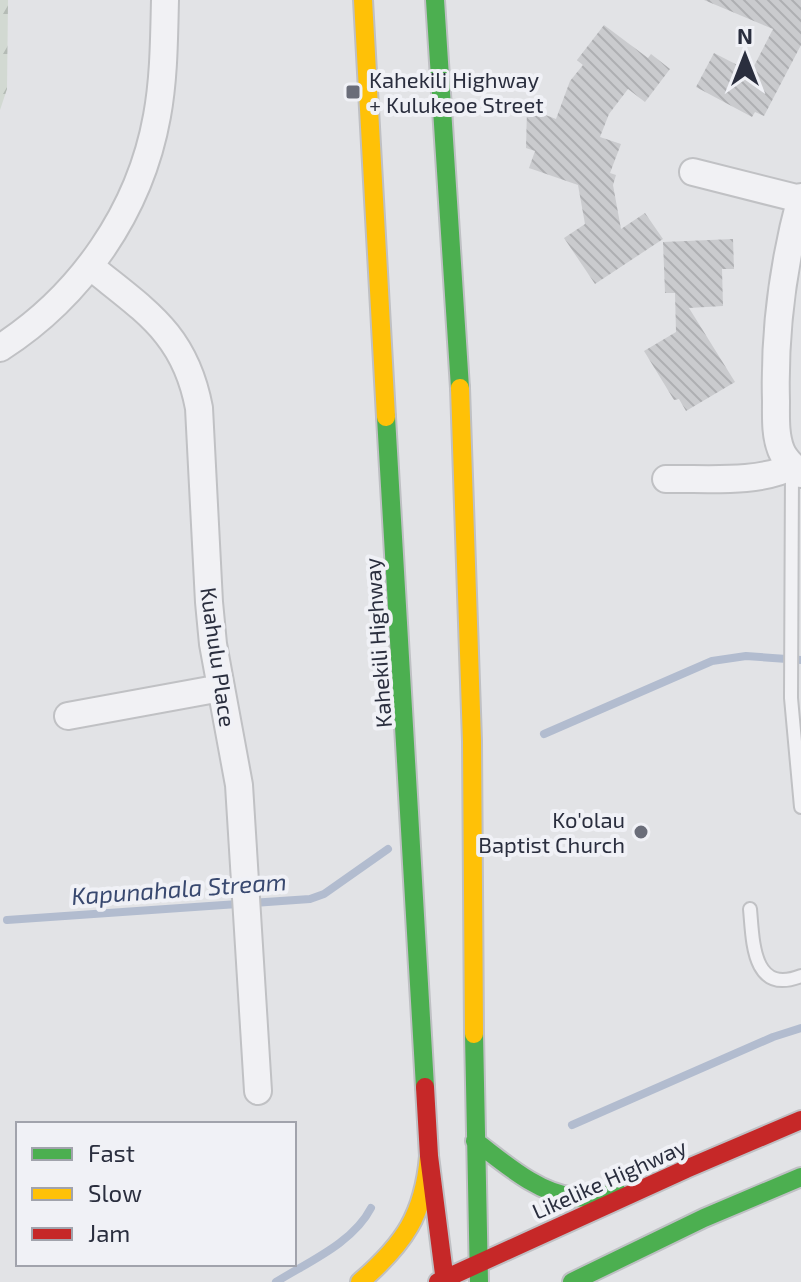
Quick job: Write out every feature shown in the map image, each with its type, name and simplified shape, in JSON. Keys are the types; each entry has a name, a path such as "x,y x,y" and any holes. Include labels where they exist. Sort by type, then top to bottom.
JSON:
{"main road":[{"name":"Kahekili Highway","path":"363,0 429,1156 443,1281"},
{"path":"435,0 461,413 472,741 479,1282"},
{"name":"Likelike Highway","path":"443,1281 477,1262 801,1120"},
{"path":"475,1141 531,1180 557,1193 588,1197 644,1189"},
{"path":"360,1282 382,1264 403,1237 424,1197 429,1156"},
{"path":"572,1282 704,1218 801,1177"}],"street":[{"path":"0,348 47,312 90,266 135,190 148,155 163,79 165,0"},
{"path":"666,479 770,475 796,470 780,448 777,437 776,349 784,269 801,198 693,172"},
{"name":"Kuahulu Place","path":"90,266 162,326 181,353 195,385 199,408 209,602 239,785 258,1091"},
{"path":"68,716 221,688"}],"lane":[{"path":"796,470 792,670 793,734 801,807"},
{"path":"750,909 754,956 758,965 773,977 783,980 801,976"}],"green space":[{"path":"0,0 8,0 7,89 0,110"}],"building":[{"path":"704,0 801,0 801,45 764,116 755,112 752,117 696,87 714,53 751,72 773,29"},
{"path":"604,25 648,58 651,54 670,69 645,102 628,89 609,114 600,137 621,144 610,173 616,175 613,185 621,229 645,213 663,239 595,284 564,238 585,224 578,185 529,168 535,151 526,148 527,108 556,119 570,81 583,65 577,60"},
{"path":"733,239 734,269 722,269 723,306 689,308 735,382 686,411 679,399 674,400 644,351 676,332 675,293 665,293 663,242"}],"waterway":[{"name":"Kapunahala Stream","path":"544,734 712,661 746,656 801,660"},
{"name":"Kapunahala Stream","path":"7,920 310,899 324,894 388,849"},
{"path":"572,1125 773,1037 801,1028"},
{"path":"276,1282 341,1242 371,1208"}],"traffic: fast":[{"path":"435,0 460,388"},
{"path":"386,417 425,1087"},
{"path":"474,1034 479,1282"},
{"path":"475,1141 547,1190 579,1197 618,1193"},
{"path":"572,1282 704,1218 801,1177"}],"traffic: slow":[{"path":"363,0 386,417"},
{"path":"460,388 472,741 474,1034"},
{"path":"360,1282 389,1255 409,1227 422,1195 429,1156"}],"traffic: jam":[{"path":"425,1087 429,1156 445,1282"},
{"path":"438,1282 801,1120"}],"place":[{"name":"Kahekili Highway + Kulukeoe Street","path":"353,92"},
{"name":"Ko'olau Baptist Church","path":"641,832"}]}
